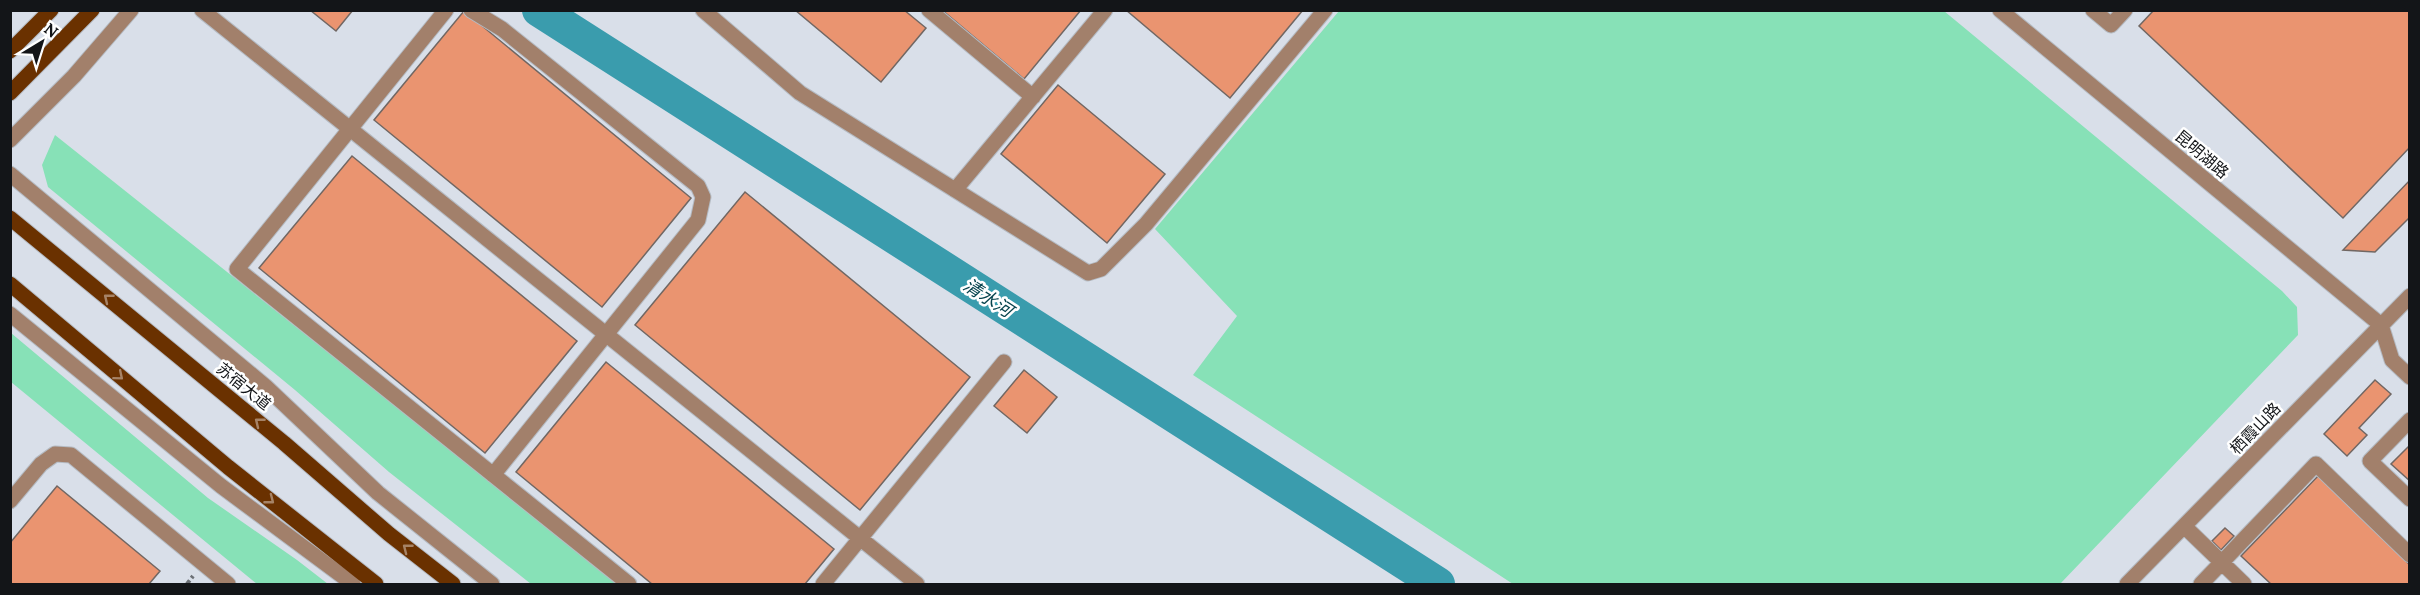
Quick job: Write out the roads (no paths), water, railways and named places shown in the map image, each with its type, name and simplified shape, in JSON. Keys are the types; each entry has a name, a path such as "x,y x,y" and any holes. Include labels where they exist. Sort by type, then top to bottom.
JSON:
{"main road":[{"path":"10,51 51,10"},
{"path":"10,93 92,10"},
{"name":"苏宿大道","path":"10,218 453,585"},
{"path":"10,284 228,467 376,585"}],"street":[{"path":"10,140 74,76 131,10"},
{"path":"446,10 237,269 629,585"},
{"path":"471,10 502,29 698,186 703,196 698,219 493,475"},
{"path":"703,10 800,93 1088,273 1094,272 1117,255 1146,224 1325,10"},
{"path":"929,10 1033,97"},
{"path":"955,190 1105,10"},
{"name":"昆明湖路","path":"2000,10 2381,325"},
{"path":"2093,10 2111,25 2125,10"},
{"path":"203,11 917,585"},
{"path":"10,174 265,386 378,493 492,585"},
{"name":"栖霞山路","path":"2127,585 2409,296"},
{"path":"10,314 221,486 353,585"},
{"path":"2381,325 2392,360 2409,377"},
{"path":"823,585 1004,362"},
{"path":"2409,420 2370,461 2409,499"},
{"path":"10,501 40,464 55,454 71,455 228,585"},
{"path":"2200,585 2316,464 2409,555"},
{"path":"2184,526 2244,585"}],"waterway":[{"name":"清水河","path":"539,10 1438,584"}]}
